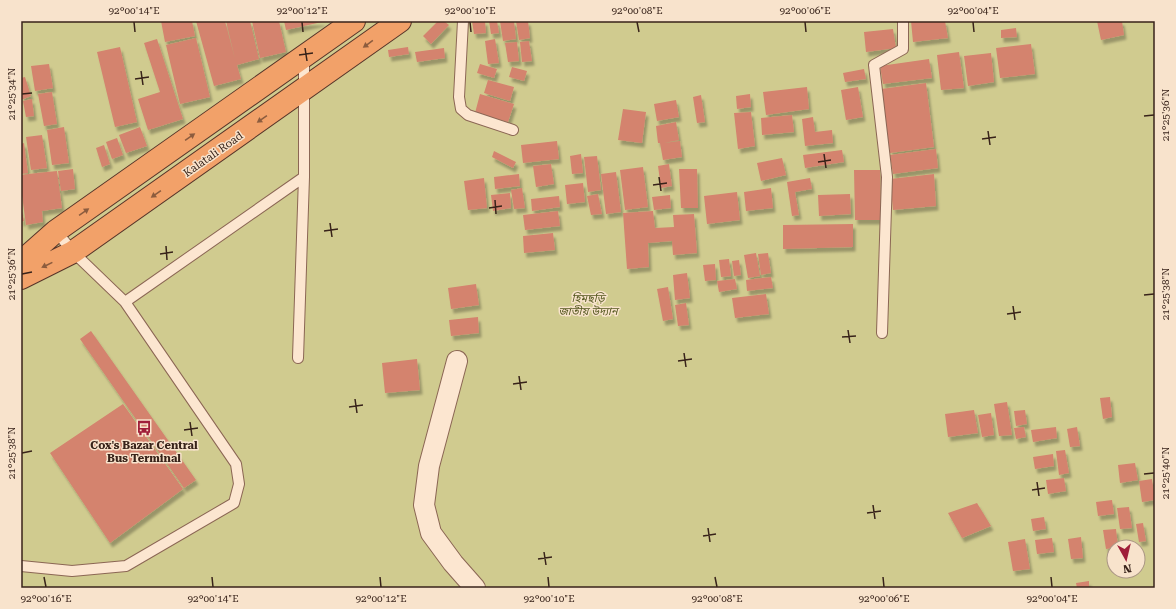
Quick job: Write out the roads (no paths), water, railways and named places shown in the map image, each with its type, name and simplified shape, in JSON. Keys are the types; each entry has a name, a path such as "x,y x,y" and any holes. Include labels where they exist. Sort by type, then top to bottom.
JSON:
{"highway":[{"path":"21,262 56,231 354,21"},
{"name":"Kalatali Road","path":"21,278 73,252 400,21"}],"street":[{"path":"457,361 429,466 424,505 431,533 453,563 475,588"}],"lane":[{"path":"464,21 459,98 461,108 468,115 513,130"},
{"path":"882,333 887,177 874,65 904,49 903,21"},
{"path":"298,358 304,177 304,57"},
{"path":"125,302 304,177"},
{"path":"21,566 72,571 126,566 234,503 239,484 236,464 125,302 73,252 56,231"}],"place":[{"name":"Cox's Bazar Central Bus Terminal","path":"144,428"}],"park label":[{"name":"হিমছড়ি জাতীয় উদ্যান","path":"588,304"}]}
